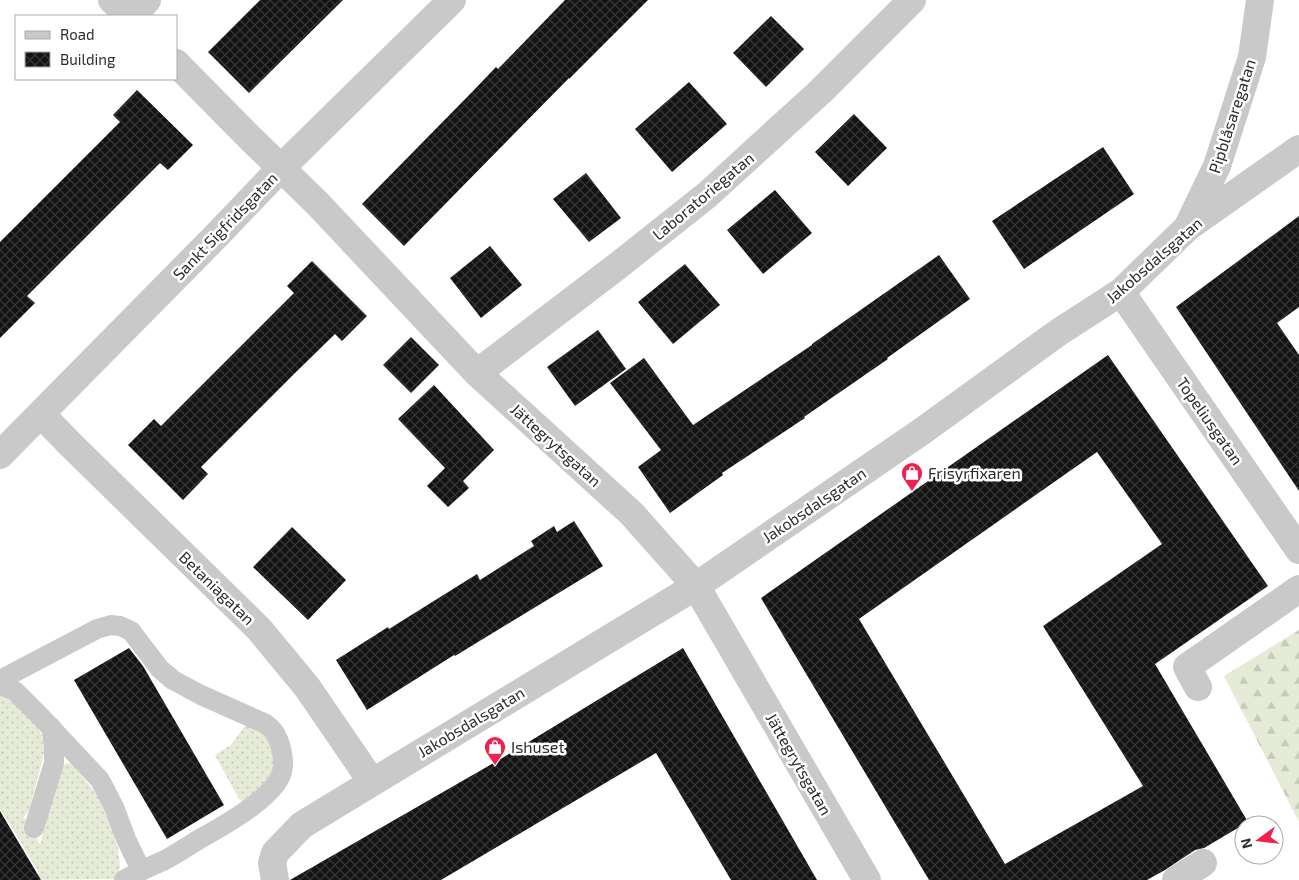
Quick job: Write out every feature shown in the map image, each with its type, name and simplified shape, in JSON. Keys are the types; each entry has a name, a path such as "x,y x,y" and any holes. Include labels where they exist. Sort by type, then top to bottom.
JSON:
{"street":[{"path":"112,0 131,15"},
{"path":"133,15 147,0"},
{"name":"Sankt Sigfridsgatan","path":"0,455 281,168 452,0"},
{"name":"Laboratoriegatan","path":"477,372 616,268 707,195 821,91 912,0"},
{"name":"Pipblåsaregatan","path":"1188,228 1217,166 1252,57 1260,0"},
{"name":"Jättegrytsgatan","path":"178,65 317,203 477,372 631,513 696,586 867,880"},
{"name":"Jakobsdalsgatan","path":"275,880 272,863 275,853 302,825 696,586 922,432 1059,332 1121,292 1188,228 1299,150"},
{"name":"Topeliusgatan","path":"1121,292 1299,550"},
{"name":"Betaniagatan","path":"41,414 259,629 307,686 372,782"},
{"path":"1198,687 1187,667 1299,589"},
{"path":"1176,880 1203,863"}],"lane":[{"path":"0,680 97,629 111,625 120,626 131,631 160,668 174,680 201,695 266,724 273,730 278,739 283,758 282,775 260,801 232,821 167,859 124,880"},
{"path":"0,685 15,690 100,780 114,806 126,839 142,870"},
{"path":"34,828 54,763 54,744 51,727"}],"green space":[{"path":"1299,630 1299,822 1224,676"},
{"path":"0,695 22,708 34,721 41,733 45,750 29,810 24,817 40,844 60,770 65,764 69,763 75,767 97,795 108,815 118,848 120,866 119,874 114,879 28,880 39,873 0,808"},
{"path":"250,722 273,741 274,774 244,803 239,799 215,755 232,744"}],"building":[{"path":"260,0 343,0 249,93 208,52"},
{"path":"565,0 648,0 404,246 362,204 496,67 498,69"},
{"path":"771,16 804,49 766,87 733,53"},
{"path":"689,82 727,124 672,172 635,129"},
{"path":"137,90 193,145 168,170 160,163 27,296 35,303 0,338 0,242 120,122 113,115"},
{"path":"854,114 887,148 848,186 815,152"},
{"path":"1103,147 1134,194 1024,269 992,221"},
{"path":"586,173 621,218 589,242 553,199"},
{"path":"775,190 812,233 763,274 727,230"},
{"path":"1299,216 1299,307 1277,323 1299,355 1299,491 1176,307"},
{"path":"490,246 522,285 481,318 450,278"},
{"path":"939,255 970,299 805,418 722,473 723,475 670,513 638,467 661,450 610,383 644,358 693,425 812,345"},
{"path":"312,261 367,316 342,341 335,334 201,467 208,474 183,500 128,445 154,419 161,426 294,293 287,286"},
{"path":"685,264 720,305 673,344 638,302"},
{"path":"598,330 626,369 575,406 547,367"},
{"path":"411,337 439,365 411,393 383,365"},
{"path":"1108,355 1268,586 1155,664 1244,815 1234,815 1234,830 1204,848 1195,850 1147,880 929,880 761,598","holes":["1097,452 1162,544 1043,626 1143,786 1005,864 859,619"]},
{"path":"434,385 494,450 463,481 469,488 448,507 427,486 445,468 398,419"},
{"path":"574,521 603,566 454,655 367,710 336,660 477,574 480,580 534,546 531,541 554,526 557,532"},
{"path":"292,527 346,580 308,620 253,567"},
{"path":"129,648 143,666 224,805 167,839 74,680"},
{"path":"683,648 817,880 731,880 656,753 441,880 290,880 504,757"},
{"path":"0,811 41,880 0,880"}],"place":[{"name":"Frisyrfixaren","path":"912,492"},
{"name":"Ishuset","path":"495,766"}]}
